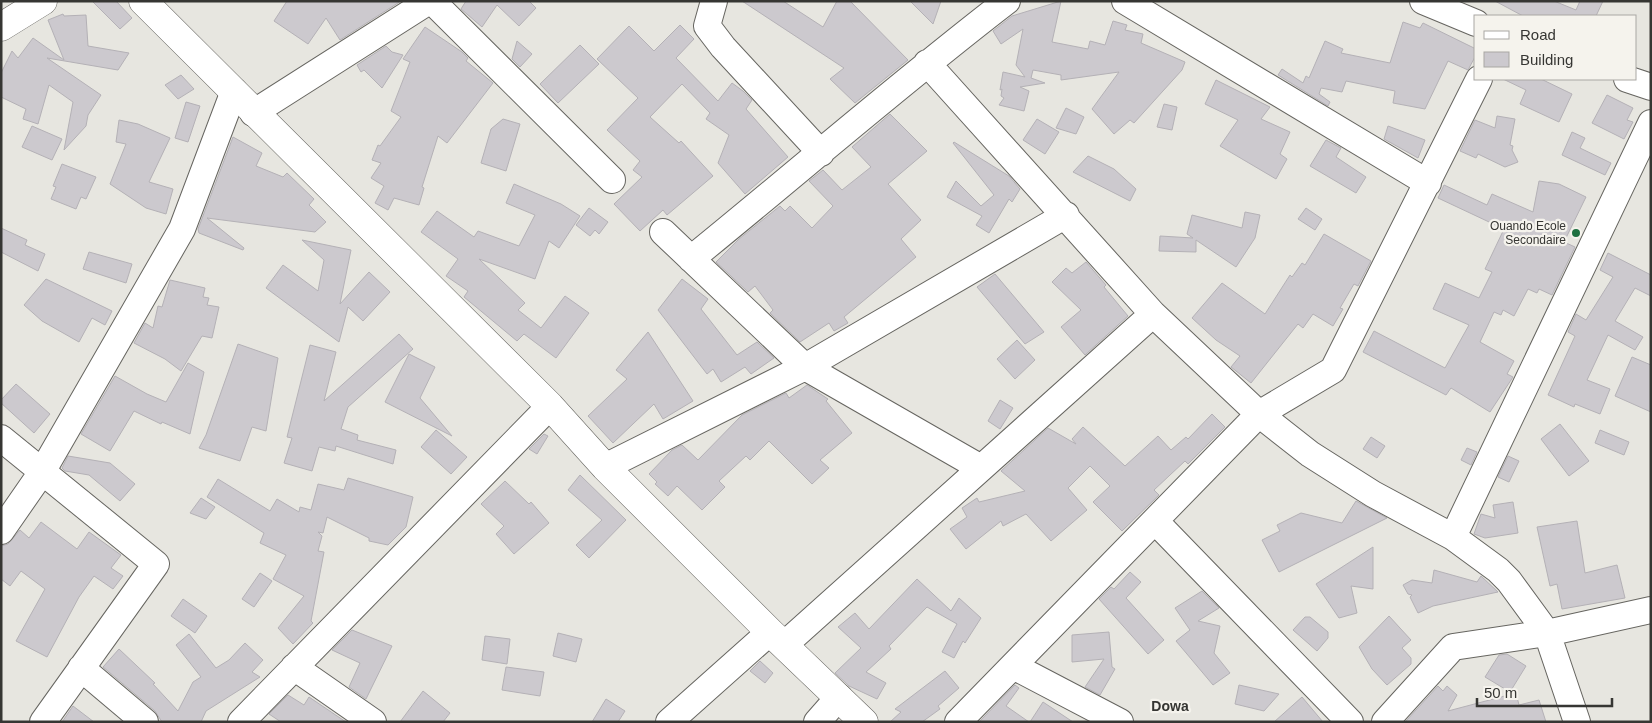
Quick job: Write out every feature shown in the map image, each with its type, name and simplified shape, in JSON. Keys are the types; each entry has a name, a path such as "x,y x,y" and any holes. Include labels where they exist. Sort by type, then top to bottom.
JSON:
{"main road":[{"path":"1,27 43,1"},
{"path":"143,1 253,113 550,406 605,467 777,639 864,722"}],"street":[{"path":"253,113 430,1 612,180"},
{"path":"714,1 707,26 723,47 821,153"},
{"path":"692,259 821,153 926,63 1007,1"},
{"path":"1125,1 1428,183"},
{"path":"1424,1 1474,21"},
{"path":"926,63 1066,215 1153,314 1259,414 1310,454 1373,494 1453,537 1498,570 1509,581 1547,633 1577,722"},
{"path":"958,722 1259,414 1333,370 1480,80"},
{"path":"1631,80 1651,87"},
{"path":"1,531 42,472 182,229 234,92"},
{"path":"1453,537 1651,123"},
{"path":"605,467 805,367 1066,215"},
{"path":"663,232 805,367 981,468"},
{"path":"669,722 777,639 981,468 1153,314"},
{"path":"241,722 550,406"},
{"path":"1,438 156,564 43,722"},
{"path":"1155,520 1350,722"},
{"path":"1385,722 1453,647 1547,633 1651,610"},
{"path":"1013,666 1120,722"},
{"path":"81,668 145,722"},
{"path":"294,668 372,722"},
{"path":"817,722 839,697"}],"building":[{"path":"92,1 116,1 132,18 120,29"},
{"path":"287,1 401,1 340,40 326,18 308,44 274,21"},
{"path":"466,1 529,1 536,8 519,26 497,5 482,27 461,9"},
{"path":"742,1 783,1 823,27 837,1 850,1 908,60 855,103 830,79 844,68"},
{"path":"910,1 941,1 933,24"},
{"path":"1061,1 1052,42 1088,49 1090,41 1105,45 1113,21 1127,25 1125,30 1143,34 1141,43 1185,62 1182,70 1134,123 1130,120 1114,134 1092,109 1119,72 1061,80 1061,75 1033,70 1031,78 1045,83 1020,87 1029,91 1024,111 999,105 1004,98 1001,96 1002,89 1000,90 1003,72 1025,77 1016,65 1023,29 1001,44 993,31 1012,16"},
{"path":"1495,1 1554,1 1576,10 1580,1 1603,1 1596,15 1521,15"},
{"path":"63,14 64,16 86,15 88,46 129,53 118,70 47,58 101,95 88,115 86,126 64,150 73,102 49,85 38,124 23,119 26,109 1,97 1,73 12,51 18,58 33,38 64,60 48,20"},
{"path":"1403,22 1420,28 1423,23 1474,48 1474,59 1468,70 1448,61 1425,109 1393,103 1395,91 1346,81 1342,92 1321,88 1319,94 1330,102 1328,106 1278,75 1282,69 1303,83 1306,76 1309,78 1325,41 1343,49 1341,53 1390,63"},
{"path":"680,25 694,39 676,58 718,101 732,83 743,91 752,100 746,109 788,157 745,194 718,163 729,135 706,119 710,113 682,84 650,117 679,143 681,141 713,176 667,215 663,210 640,231 614,204 642,177 633,170 640,161 607,130 638,98 597,59 629,26 654,51"},
{"path":"425,27 462,52 468,58 466,61 493,83 447,143 438,136 422,187 424,188 419,205 394,198 388,210 375,203 384,186 371,178 381,163 372,160 378,145 380,146 401,117 391,111 410,62 403,59"},
{"path":"517,41 532,54 520,67 512,59"},
{"path":"580,45 599,64 558,103 540,84"},
{"path":"386,46 392,52 403,55 382,88 364,70 361,72 357,65"},
{"path":"181,75 194,89 178,99 165,85"},
{"path":"1216,80 1270,107 1261,119 1290,132 1280,154 1287,159 1276,179 1220,146 1238,120 1205,104"},
{"path":"1505,80 1543,80 1572,94 1559,122 1520,104 1526,90"},
{"path":"1607,95 1633,108 1627,120 1633,122 1624,139 1592,123"},
{"path":"186,102 200,106 188,142 175,138"},
{"path":"1164,104 1177,107 1172,130 1157,127"},
{"path":"1066,108 1084,117 1076,134 1056,128"},
{"path":"890,114 927,151 888,184 921,220 901,239 916,257 844,317 848,323 834,331 829,323 800,342 770,313 773,310 755,286 748,292 716,262 739,239 780,206 785,211 790,206 812,228 833,206 809,181 823,170 842,190 871,167 852,147"},
{"path":"1497,116 1515,119 1510,145 1513,146 1512,150 1518,162 1505,167 1478,154 1476,158 1460,151 1475,120 1495,128"},
{"path":"503,119 520,124 506,171 481,163 491,129"},
{"path":"1037,119 1059,132 1045,154 1023,140"},
{"path":"119,120 138,124 170,138 149,182 173,189 166,214 146,208 110,184 126,144 116,142"},
{"path":"32,126 62,139 52,160 22,147"},
{"path":"1388,126 1425,140 1418,158 1384,139"},
{"path":"1572,132 1585,138 1580,148 1611,163 1605,175 1562,155"},
{"path":"233,137 262,153 256,166 283,177 287,173 314,199 309,205 326,222 315,232 207,218 244,248 243,250 199,233 198,229"},
{"path":"1326,140 1341,148 1336,157 1366,177 1356,193 1310,166"},
{"path":"954,142 1009,176 1020,189 1012,202 1009,199 989,233 976,225 982,216 947,197 956,181 981,206 994,195"},
{"path":"1088,156 1114,169 1136,189 1130,201 1073,172"},
{"path":"62,164 96,177 86,199 81,197 76,209 51,199 56,187 53,186"},
{"path":"1539,181 1559,184 1586,197 1564,242 1575,247 1552,295 1539,289 1537,293 1528,289 1514,316 1503,310 1501,315 1494,312 1480,342 1514,361 1507,374 1513,377 1490,412 1451,388 1446,395 1363,352 1374,331 1445,368 1469,325 1433,309 1445,283 1479,298 1492,272 1485,269 1504,229 1438,198 1444,185 1487,205 1492,194 1533,212"},
{"path":"514,184 561,204 580,216 559,248 549,241 535,279 479,259 525,303 518,310 541,328 565,296 589,313 556,358 524,334 517,341 464,297 468,291 446,276 458,259 421,232 437,211 474,237 478,231 519,246 535,215 506,203"},
{"path":"589,208 608,222 599,234 595,230 590,236 576,225"},
{"path":"1306,208 1322,219 1315,230 1298,219"},
{"path":"1245,212 1260,215 1255,238 1236,267 1196,240 1196,252 1159,251 1160,236 1193,238 1187,234 1192,215 1242,228"},
{"path":"1,228 27,240 25,245 45,254 38,271 1,252"},
{"path":"1324,234 1371,261 1358,286 1354,284 1340,308 1343,309 1333,326 1313,314 1303,328 1298,324 1251,383 1231,367 1240,356 1216,340 1192,318 1222,283 1265,314 1290,275 1292,277 1302,263 1305,265"},
{"path":"302,240 351,250 340,304 369,272 390,292 363,321 348,307 339,342 266,288 283,265 318,291 324,260"},
{"path":"89,252 132,264 126,283 83,269"},
{"path":"1608,253 1651,275 1651,296 1635,288 1615,321 1643,337 1635,350 1608,335 1587,380 1610,389 1600,414 1575,404 1574,407 1548,395 1575,336 1568,332 1576,314 1586,320 1613,277 1600,270"},
{"path":"1086,262 1106,285 1104,287 1128,316 1085,355 1061,327 1081,310 1052,282 1066,268 1072,273"},
{"path":"995,274 1044,332 1025,344 977,287"},
{"path":"46,279 112,311 105,325 92,318 79,342 42,321 24,305"},
{"path":"682,279 708,299 701,309 737,355 757,342 774,358 751,374 745,367 721,382 713,369 707,374 658,310"},
{"path":"170,280 205,288 203,297 209,298 207,305 219,307 212,338 202,336 181,371 165,359 134,343 145,323 153,328 158,306 162,307"},
{"path":"648,332 693,401 663,419 654,404 613,443 588,416 627,379 616,370"},
{"path":"399,334 413,349 348,407 341,429 358,435 357,440 396,450 393,464 336,446 335,451 319,447 312,471 284,463 292,438 287,437 310,345 336,352 324,401"},
{"path":"1017,340 1035,360 1015,379 997,359"},
{"path":"238,344 278,358 266,431 252,427 240,461 199,448 206,435"},
{"path":"409,354 435,367 420,398 452,436 385,402"},
{"path":"1632,357 1651,365 1651,412 1615,396"},
{"path":"188,363 204,372 190,434 162,422 161,424 134,411 110,451 81,434 115,376 147,394 166,402"},
{"path":"16,384 50,414 34,433 1,403 1,400"},
{"path":"807,385 828,399 826,401 852,433 820,460 829,468 812,484 769,441 750,460 746,456 719,481 725,487 702,510 677,486 668,496 655,484 657,482 649,474 672,450 682,445 698,460 742,415 786,393 789,398"},
{"path":"1000,400 1013,408 1000,429 988,421"},
{"path":"1212,414 1225,427 1188,464 1185,461 1154,490 1159,495 1122,531 1093,502 1110,486 1090,466 1068,488 1087,510 1051,541 1026,514 1003,526 1001,521 966,549 950,529 967,517 962,508 977,498 979,502 1025,491 1001,471 1048,428 1076,444 1072,439 1083,427 1125,466 1158,436 1171,450 1186,437 1188,439"},
{"path":"1560,424 1589,461 1569,476 1541,439"},
{"path":"436,430 467,457 451,474 421,447"},
{"path":"1600,430 1629,442 1624,455 1595,443"},
{"path":"544,434 548,436 537,454 529,449"},
{"path":"1371,437 1385,446 1377,458 1363,449"},
{"path":"1467,448 1477,452 1471,465 1461,460"},
{"path":"68,456 110,463 135,484 120,501 89,475 65,471 62,468"},
{"path":"1508,456 1519,461 1509,482 1498,477"},
{"path":"580,475 626,520 589,558 576,545 602,520 568,490"},
{"path":"348,478 413,497 406,527 388,545 369,541 369,538 327,517 323,533 318,532 322,536 318,551 324,552 311,621 313,623 293,644 278,628 304,596 273,579 286,555 260,543 264,533 207,497 218,479 270,511 277,499 299,512 300,507 311,510 318,484 344,490"},
{"path":"505,481 529,504 531,502 549,523 514,554 496,534 504,526 481,504"},
{"path":"201,498 215,507 206,519 190,513"},
{"path":"1356,501 1387,518 1279,572 1262,540 1280,531 1277,525 1301,513 1342,523"},
{"path":"1513,502 1518,533 1485,538 1474,534 1481,514 1495,518 1493,505"},
{"path":"1577,521 1585,573 1617,565 1625,598 1562,609 1557,584 1550,586 1537,527"},
{"path":"41,522 77,549 89,532 121,555 111,568 123,576 113,589 94,576 79,597 47,657 16,641 45,589 21,571 10,586 1,579 1,546 8,544 20,530 29,538"},
{"path":"1373,547 1373,589 1351,586 1357,613 1339,618 1316,584"},
{"path":"1434,570 1477,582 1481,576 1498,592 1433,606 1418,613 1410,597 1412,595 1408,594 1403,585 1412,580 1432,583"},
{"path":"1130,572 1141,582 1126,598 1164,640 1148,654 1099,599 1111,587 1114,589"},
{"path":"260,573 272,581 254,607 242,599"},
{"path":"917,579 951,611 959,598 981,618 965,643 963,641 954,658 942,652 957,624 927,607 889,646 891,649 866,672 886,683 877,699 849,686 835,673 861,648 838,627 855,613 869,629"},
{"path":"1202,591 1219,608 1198,621 1220,626 1214,653 1230,673 1213,685 1176,641 1190,630 1175,608"},
{"path":"183,599 207,616 195,633 171,616"},
{"path":"1389,616 1411,640 1402,648 1411,658 1411,664 1387,685 1372,669 1359,647"},
{"path":"1305,617 1310,617 1328,632 1328,638 1317,651 1293,630"},
{"path":"352,630 392,646 366,699 349,687 360,663 332,650"},
{"path":"1109,632 1112,667 1115,669 1100,695 1085,687 1104,659 1072,662 1072,635"},
{"path":"558,633 582,639 576,662 553,656"},
{"path":"189,634 216,668 229,660 245,643 263,660 252,672 260,677 206,711 201,722 162,722 155,711 103,667 119,649 155,683 153,684 178,711 193,682 201,677 176,645"},
{"path":"485,636 510,639 507,664 482,660"},
{"path":"1507,654 1526,666 1510,692 1485,677 1499,655"},
{"path":"760,661 773,673 765,683 750,671"},
{"path":"506,667 544,672 540,696 502,690"},
{"path":"945,671 959,688 938,706 940,709 922,722 890,722 901,712 895,709"},
{"path":"1015,685 1019,688 1006,706 1029,722 979,722"},
{"path":"1239,685 1279,694 1264,711 1235,704"},
{"path":"1438,686 1443,691 1447,686 1457,695 1448,711 1516,693 1519,705 1539,700 1546,722 1405,722"},
{"path":"423,691 450,713 443,722 400,722"},
{"path":"288,695 304,705 309,697 346,722 281,722 269,714"},
{"path":"1302,697 1323,722 1274,722"},
{"path":"606,699 625,711 618,722 592,722"},
{"path":"1043,702 1073,722 1030,722"},
{"path":"73,706 94,722 62,722"}],"place":[{"name":"Ouando Ecole Secondaire","path":"1576,233"}],"district":[{"name":"Dowa","path":"1170,706"}]}
